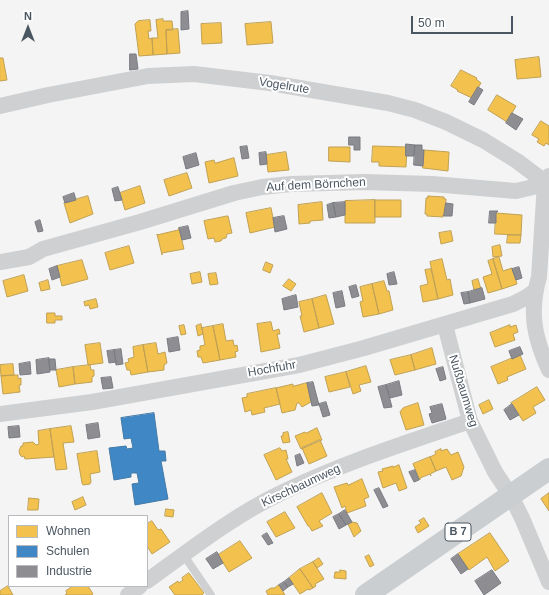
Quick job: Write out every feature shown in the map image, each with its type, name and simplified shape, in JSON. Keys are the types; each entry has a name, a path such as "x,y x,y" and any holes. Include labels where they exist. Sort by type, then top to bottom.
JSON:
{"main road":[{"name":"B 7","path":"366,595 549,469"}],"street":[{"name":"Vogelrute","path":"0,106 48,95 148,76 194,74 262,82 388,103 415,110 446,122 483,140 548,181"},
{"name":"Auf dem Börnchen","path":"0,262 29,257 43,249 262,187 291,184 364,182 432,184 516,191 533,187 548,181"},
{"path":"548,181 539,277 535,291 533,310 536,335 540,350 549,370"},
{"name":"Hochfuhr","path":"0,414 92,402 299,365 445,325 513,304 535,291"},
{"name":"Nußbaumweg","path":"445,325 470,421 495,472 511,496 522,518 549,582"},
{"name":"Kirschbaumweg","path":"148,580 183,554 234,520 280,493 353,461 470,421"},
{"path":"128,595 139,587"}],"lane":[{"path":"183,554 211,595"}],"building: Wohnen":[{"path":"163,19 163,21 172,21 173,30 166,30 167,54 153,55 152,38 158,38 156,20"},
{"path":"150,20 151,31 148,31 149,39 152,38 153,55 139,56 135,24 138,21"},
{"path":"271,22 273,43 247,45 245,24"},
{"path":"221,23 222,43 202,44 201,24"},
{"path":"178,29 180,53 167,54 166,30"},
{"path":"539,57 541,77 517,79 515,60"},
{"path":"0,58 3,58 7,80 0,81"},
{"path":"461,70 477,78 476,79 481,83 472,98 457,91 458,90 451,86"},
{"path":"497,95 516,106 507,122 488,110"},
{"path":"541,121 549,126 549,145 546,143 544,146 537,142 539,139 532,135"},
{"path":"373,146 407,147 406,167 379,166 379,162 372,162"},
{"path":"329,147 350,147 350,162 329,161"},
{"path":"424,150 449,152 448,171 423,168"},
{"path":"286,152 289,170 268,172 266,155"},
{"path":"234,158 238,176 209,183 205,162 214,160 215,163"},
{"path":"187,173 192,188 169,196 164,180"},
{"path":"140,186 145,203 125,210 120,193"},
{"path":"88,196 93,214 70,223 64,203"},
{"path":"428,196 444,197 444,199 446,199 445,215 443,215 443,217 427,216 427,214 425,214 426,198 428,198"},
{"path":"375,200 375,223 345,223 345,201"},
{"path":"375,200 401,200 401,217 375,217"},
{"path":"322,202 323,220 299,224 298,205"},
{"path":"271,208 275,227 250,233 246,213"},
{"path":"496,213 522,215 521,235 495,234"},
{"path":"228,216 232,233 227,234 226,238 222,239 221,241 215,242 214,238 208,239 204,221"},
{"path":"179,228 184,249 162,253 162,255 157,235 178,230"},
{"path":"451,231 453,241 441,244 439,233"},
{"path":"508,235 521,235 520,243 507,243"},
{"path":"500,245 502,256 493,257 492,247"},
{"path":"129,246 134,263 110,270 105,253"},
{"path":"499,257 503,271 512,268 517,284 502,289 493,259"},
{"path":"442,259 447,280 450,279 453,295 438,299 430,262"},
{"path":"493,259 502,289 488,293 483,277 492,274 488,261"},
{"path":"82,260 88,279 62,286 57,266"},
{"path":"266,262 273,265 270,273 263,270"},
{"path":"431,269 438,299 423,302 420,286 428,284 425,270"},
{"path":"200,272 202,282 192,284 190,274"},
{"path":"216,273 218,284 210,285 208,274"},
{"path":"24,275 28,291 7,297 3,281"},
{"path":"289,279 296,284 291,291 283,286"},
{"path":"478,279 481,289 474,290 472,281"},
{"path":"48,280 50,289 41,291 39,283"},
{"path":"384,281 387,291 389,291 393,310 379,314 372,284"},
{"path":"372,284 379,314 363,317 360,302 363,301 360,287"},
{"path":"326,295 334,324 319,328 312,299"},
{"path":"96,299 98,307 90,309 89,305 85,306 84,302"},
{"path":"312,299 319,328 304,332 300,316 302,316 299,302"},
{"path":"47,313 55,313 55,316 62,316 62,320 55,320 55,323 47,323"},
{"path":"271,322 273,331 279,329 280,334 277,334 280,348 261,352 257,324"},
{"path":"201,324 203,334 198,336 196,326"},
{"path":"223,324 226,341 233,340 234,346 237,345 238,351 235,352 236,357 220,360 213,326"},
{"path":"184,325 186,334 181,335 179,326"},
{"path":"510,325 510,327 516,325 518,332 513,334 515,340 495,347 490,333"},
{"path":"213,326 220,360 203,363 201,357 198,357 197,351 200,350 200,346 205,345 202,328"},
{"path":"100,343 103,363 88,365 85,345"},
{"path":"156,343 158,354 165,352 167,363 164,365 164,370 148,372 143,345"},
{"path":"143,345 148,372 131,375 130,370 127,370 125,363 129,362 128,359 134,357 133,347"},
{"path":"432,348 436,364 415,370 411,355"},
{"path":"411,355 415,370 395,375 390,360"},
{"path":"520,355 526,369 507,377 508,380 498,384 491,367"},
{"path":"13,364 14,375 1,376 0,365"},
{"path":"90,365 91,370 94,370 92,382 75,384 73,367"},
{"path":"366,366 371,382 359,385 361,391 353,394 346,372"},
{"path":"73,367 75,384 59,387 56,370"},
{"path":"346,372 350,387 329,392 325,377"},
{"path":"18,375 18,379 21,378 21,385 19,385 20,392 3,394 1,376"},
{"path":"307,383 311,402 302,407 299,403 297,403 295,410 282,413 276,388 293,384 293,386"},
{"path":"537,387 545,400 533,407 536,413 523,421 511,403"},
{"path":"276,388 280,404 264,408 265,412 252,415 251,410 245,412 242,398 247,397 247,394"},
{"path":"489,400 493,409 483,414 479,405"},
{"path":"418,403 424,425 406,430 400,412 403,408"},
{"path":"71,426 74,442 63,443 67,469 56,470 50,429"},
{"path":"317,428 322,440 301,449 295,436"},
{"path":"50,429 54,457 25,459 24,456 22,457 20,455 19,451 21,446 23,446 23,443 33,442 36,445 39,444 38,431"},
{"path":"288,432 290,442 283,443 281,436 283,436 283,433"},
{"path":"320,440 327,456 309,464 302,448"},
{"path":"280,448 282,451 286,450 288,459 286,459 292,472 276,480 264,455"},
{"path":"441,449 441,451 447,449 451,455 458,452 464,467 461,476 452,480 446,467 436,471 430,457"},
{"path":"97,451 100,472 90,474 90,484 83,485 77,454"},
{"path":"430,457 436,471 420,478 420,480 413,464"},
{"path":"399,465 407,488 399,491 396,483 383,488 378,472 383,471 382,469"},
{"path":"362,479 369,497 364,499 366,506 347,513 345,506 342,508 334,487 347,483 348,485"},
{"path":"322,493 332,513 319,521 323,526 312,531 297,507"},
{"path":"549,493 549,511 541,499"},
{"path":"83,497 86,505 75,510 72,502"},
{"path":"29,498 39,499 38,510 28,510"},
{"path":"166,509 174,510 173,517 165,516"},
{"path":"285,512 295,528 276,537 267,522"},
{"path":"424,518 429,526 418,533 415,527 421,523 419,521"},
{"path":"152,521 158,530 161,529 170,542 152,554 148,548 148,523"},
{"path":"352,522 357,523 361,531 354,537 348,524"},
{"path":"490,533 509,561 495,571 487,557 469,570 458,554"},
{"path":"240,541 252,558 229,572 218,555"},
{"path":"369,555 374,565 370,567 365,557"},
{"path":"319,558 323,564 317,568 313,562"},
{"path":"313,562 324,579 315,584 316,586 313,588 300,569"},
{"path":"300,569 313,588 300,594 289,578"},
{"path":"340,570 346,571 346,579 334,578 335,572 340,572"},
{"path":"189,573 204,593 202,595 175,595 169,587 178,581 179,583 183,580 182,578"},
{"path":"279,585 285,595 268,595 266,591"},
{"path":"8,586 13,595 0,595 0,591"},
{"path":"72,587 89,587 93,594 65,595 67,593 66,591"}],"building: Schulen":[{"path":"154,413 159,451 165,451 166,461 161,461 168,499 135,505 132,484 139,483 137,473 131,473 131,477 114,480 109,448 126,446 127,449 133,448 131,438 124,439 121,418"}],"building: Industrie":[{"path":"188,11 189,29 181,30 181,12"},
{"path":"130,54 136,54 138,69 130,70"},
{"path":"478,87 483,90 474,105 469,102"},
{"path":"512,113 523,119 516,130 506,123"},
{"path":"349,137 360,137 360,150 354,150 354,145 349,145"},
{"path":"406,144 415,145 414,156 406,156"},
{"path":"415,145 422,145 422,150 424,150 423,166 414,165"},
{"path":"247,146 249,158 242,159 240,147"},
{"path":"266,152 267,164 260,165 259,153"},
{"path":"196,153 199,165 186,169 183,157"},
{"path":"118,187 122,200 115,201 112,189"},
{"path":"74,193 76,200 65,203 63,197"},
{"path":"345,202 345,215 336,217 333,203"},
{"path":"333,203 336,217 329,218 327,205"},
{"path":"446,203 453,204 452,216 444,216"},
{"path":"490,211 498,211 496,213 496,223 489,223"},
{"path":"284,216 287,229 275,232 273,218"},
{"path":"40,220 43,231 38,232 35,222"},
{"path":"188,226 191,238 182,240 179,228"},
{"path":"57,266 60,277 52,280 49,269"},
{"path":"519,267 522,278 516,280 512,269"},
{"path":"394,272 397,284 389,285 387,274"},
{"path":"356,285 359,296 352,298 349,287"},
{"path":"482,288 485,299 470,303 468,292"},
{"path":"342,291 345,306 336,308 333,293"},
{"path":"468,292 470,303 464,304 461,293"},
{"path":"296,295 298,307 284,310 282,299"},
{"path":"178,337 180,350 169,352 167,339"},
{"path":"520,347 523,354 512,359 509,351"},
{"path":"121,349 123,364 116,365 114,350"},
{"path":"114,350 116,362 109,363 107,351"},
{"path":"49,358 50,372 37,374 36,360"},
{"path":"49,359 55,359 56,370 50,370"},
{"path":"30,362 31,374 20,375 19,364"},
{"path":"443,367 446,379 440,381 436,369"},
{"path":"111,377 113,388 103,389 101,378"},
{"path":"399,381 402,395 390,398 386,385"},
{"path":"313,382 319,405 312,406 307,383"},
{"path":"386,385 392,407 384,408 378,387"},
{"path":"326,402 330,415 323,417 319,404"},
{"path":"442,404 446,419 432,423 429,414 432,413 430,407"},
{"path":"512,404 519,415 510,420 504,410"},
{"path":"98,423 100,437 88,439 86,425"},
{"path":"19,426 20,437 9,438 8,427"},
{"path":"300,454 304,463 297,466 295,456"},
{"path":"415,470 419,480 414,482 409,472"},
{"path":"379,488 388,506 383,508 374,490"},
{"path":"345,510 352,522 346,525 339,514"},
{"path":"339,514 346,525 339,529 333,517"},
{"path":"267,533 273,543 268,545 262,536"},
{"path":"217,552 223,563 213,569 206,559"},
{"path":"458,554 468,569 461,574 451,559"},
{"path":"492,570 501,583 484,595 475,581"},
{"path":"289,578 293,584 288,587 284,582"},
{"path":"284,582 288,587 283,591 279,585"}]}
